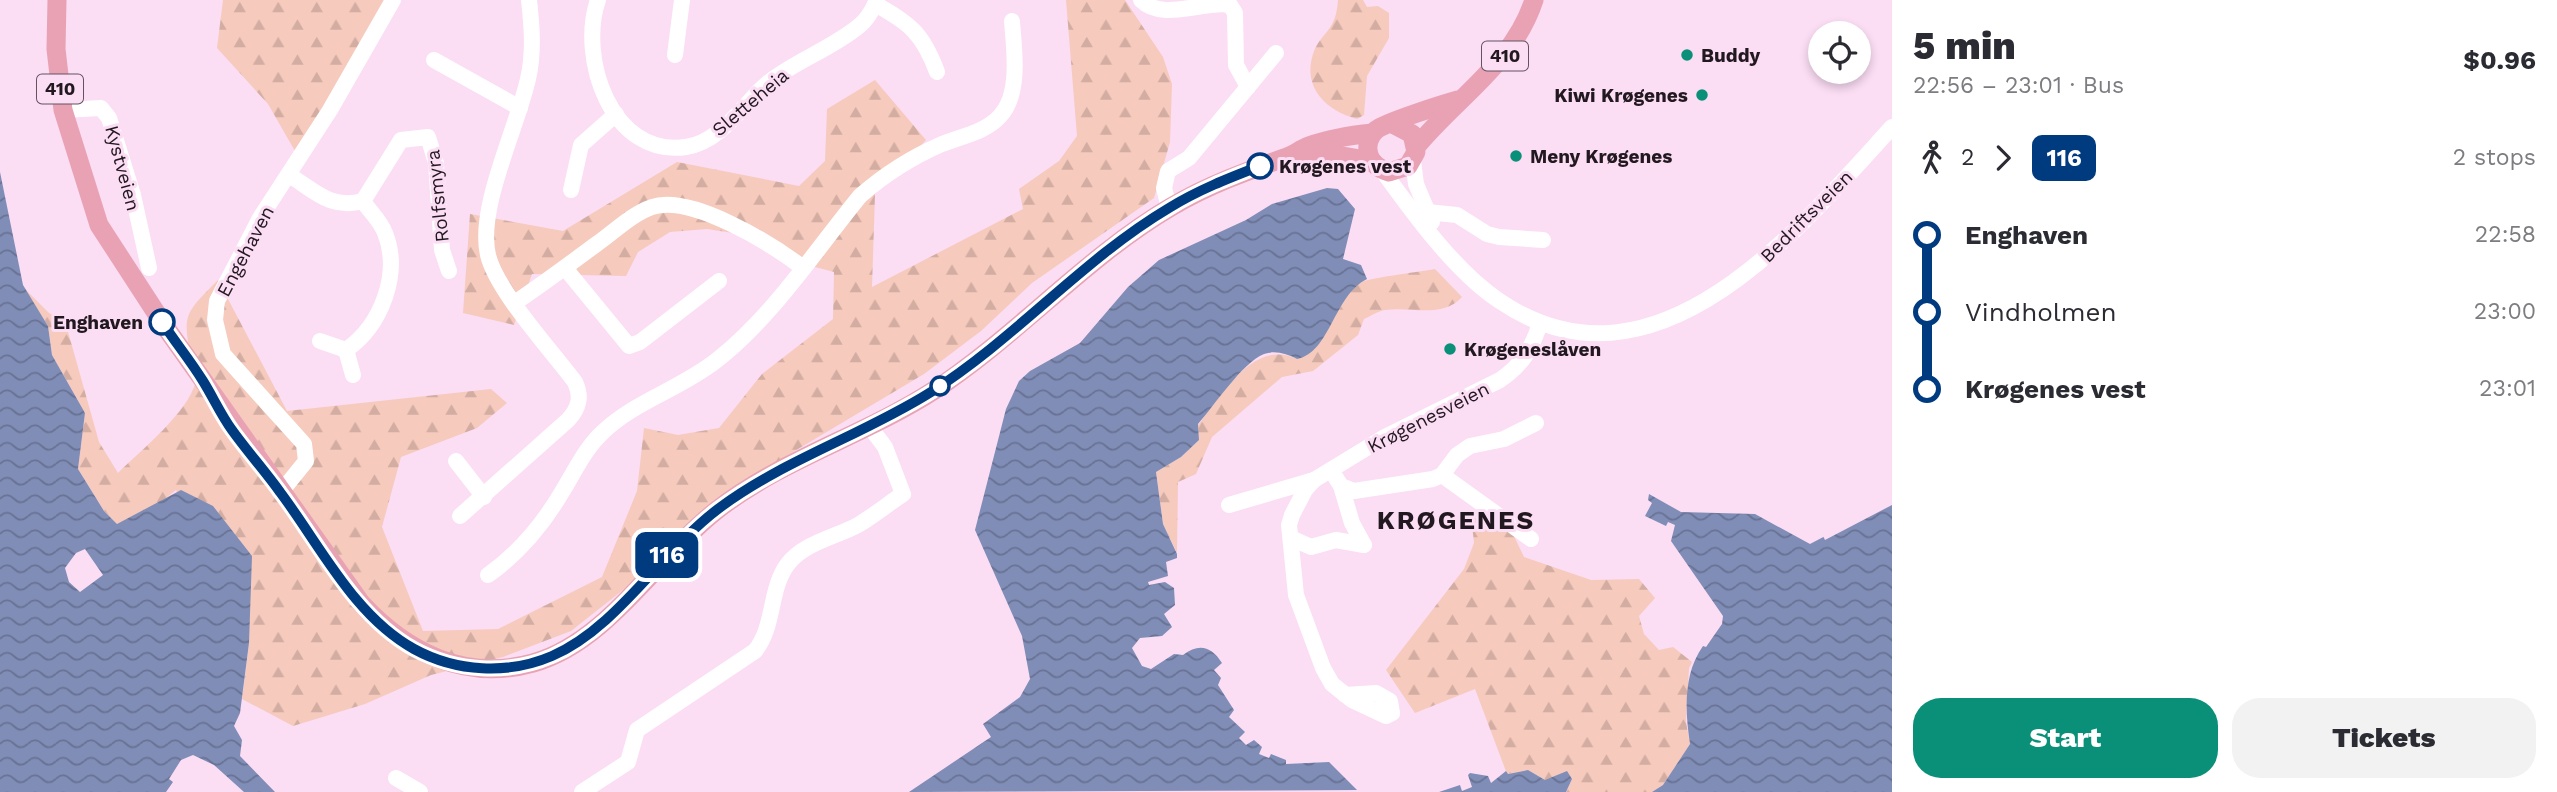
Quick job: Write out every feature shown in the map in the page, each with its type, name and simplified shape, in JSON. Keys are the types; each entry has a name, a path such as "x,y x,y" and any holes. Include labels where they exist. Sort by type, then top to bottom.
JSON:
{"main road":[{"name":"Kystveien","path":"57,0 56,49 64,110 83,174 202,379 344,582 392,634 435,659 474,668 505,668 533,663 576,643 613,612 676,545 717,510 782,469 870,427 969,367 1127,236 1169,208 1222,181 1296,154 1308,146 1373,133"},
{"name":"410","path":"1377,165 1403,170 1458,100 1490,73 1510,50 1534,0"},
{"name":"410","path":"1373,133 1458,100"},
{"path":"1393,124 1407,129 1415,154"},
{"path":"1373,133 1368,150 1377,165"},
{"name":"Kystveien","path":"1296,154 1331,154 1377,165"}],"street":[{"name":"Engehaven","path":"281,492 306,461 304,444 229,363 219,343 215,320 224,284 393,0"},
{"path":"460,516 484,497 524,456 568,420 579,404 579,391 575,382 493,268 486,237 492,199 520,108 531,58 533,31 529,0"},
{"name":"Sletteheia","path":"598,0 591,30 592,62 596,79 617,114 646,141 666,147 697,144 728,122 776,77 844,38 862,23 876,2 916,30 928,47 937,72"},
{"path":"675,55 682,0"},
{"path":"1141,0 1146,5 1161,8 1218,2 1230,5 1235,13 1236,65 1248,87"},
{"path":"488,575 514,556 535,532 586,451 603,431 621,417 684,383 718,359 751,329 860,196 879,179 941,145 987,127 1000,116 1010,94 1014,71 1012,22"},
{"path":"1169,208 1164,188 1168,171 1189,158 1276,54"},
{"path":"434,60 520,108"},
{"name":"Kystveien","path":"64,110 101,108 106,112 133,195 140,271"},
{"path":"570,190 581,145 617,114"},
{"name":"Bedriftsveien","path":"1377,165 1451,254 1497,300 1540,323 1576,331 1613,332 1659,323 1706,302 1789,239 1892,127"},
{"name":"Rolfsmyra","path":"363,201 401,140 419,135 428,137 436,163 442,250 449,271"},
{"name":"Bedriftsveien","path":"1415,154 1416,184 1427,212 1451,254"},
{"path":"289,174 314,195 340,202 363,201 384,229 389,246 390,285 370,323 346,350"},
{"path":"516,302 635,215 668,204 691,208 743,231 778,249 802,267"},
{"path":"1427,212 1457,215 1487,234 1499,237 1543,240"},
{"path":"565,268 629,346 640,342 719,281"},
{"name":"Krøgenesveien","path":"1345,695 1332,684 1303,619 1296,595 1289,525 1292,515 1314,480 1383,438 1516,369 1525,359 1540,323"},
{"path":"320,341 346,350"},
{"path":"346,350 353,375"},
{"path":"1341,486 1363,491 1442,475 1457,455 1470,446 1504,439 1536,423"},
{"path":"582,792 628,762 637,730 755,651 764,640 779,581 788,564 802,551 859,524 903,494 885,447 870,427"},
{"path":"457,461 484,497"},
{"path":"1291,538 1311,547 1336,540 1364,545 1352,523 1341,486 1331,470"},
{"path":"1442,475 1531,539"},
{"path":"1229,505 1314,480"},
{"path":"397,778 420,792"}],"green space":[{"path":"223,0 394,0 295,151 268,104 217,48"},
{"path":"1066,0 1125,0 1163,57 1172,84 1170,142 1154,198 1032,283 981,331 924,374 736,486 628,586 571,631 503,657 431,675 365,704 293,726 242,699 249,643 176,490 156,506 117,524 104,511 78,469 85,413 52,355 48,326 25,289 49,313 65,321 99,442 118,473 174,418 191,393 196,376 187,323 193,307 218,280 287,411 491,389 507,403 477,428 401,457 382,527 423,631 498,629 602,577 637,491 644,428 678,435 719,428 762,374 833,319 834,272 781,258 753,236 707,229 670,232 638,252 626,276 532,274 514,325 463,313 470,214 563,231 677,162 799,186 825,161 827,109 875,80 926,140 875,194 872,287 1023,209 1019,189 1059,161 1077,136"},
{"path":"1338,0 1363,0 1367,7 1378,6 1389,13 1389,38 1367,76 1364,115 1357,119 1327,104 1314,87 1311,77 1313,54 1331,26"},
{"path":"1435,269 1462,297 1454,304 1436,310 1385,310 1364,319 1358,335 1313,371 1282,377 1212,437 1196,474 1178,482 1177,553 1163,524 1156,472 1181,457 1199,440 1198,425 1228,385 1253,363 1266,356 1281,355 1297,359 1356,284"},
{"path":"1477,508 1514,536 1524,557 1591,580 1639,579 1655,598 1639,616 1644,634 1659,650 1673,647 1692,662 1689,668 1686,722 1690,744 1663,785 1652,792 1566,792 1572,779 1545,780 1528,770 1507,774 1475,689 1415,713 1386,670 1464,569 1474,543 1471,515"}],"water":[{"path":"0,172 23,285 48,326 52,355 85,413 78,469 104,511 117,524 181,490 213,506 252,556 249,643 240,713 234,726 242,740 240,756 275,792 244,792 214,765 193,755 181,760 169,779 173,782 166,792 0,792","holes":["85,549 103,575 80,592 69,582 65,568 76,553"]},
{"path":"1327,188 1338,189 1355,209 1343,259 1361,265 1367,279 1346,298 1318,346 1308,354 1297,359 1272,352 1264,354 1247,366 1198,424 1199,440 1181,457 1156,472 1163,524 1177,558 1166,562 1168,576 1148,582 1149,585 1165,582 1174,588 1175,605 1164,614 1172,627 1162,636 1140,638 1132,648 1142,666 1151,669 1174,654 1183,655 1199,648 1214,653 1222,663 1214,670 1221,678 1218,685 1234,710 1229,717 1245,732 1239,738 1246,745 1254,740 1262,747 1259,754 1269,758 1271,754 1286,760 1286,764 1329,762 1357,790 909,792 991,737 983,724 1020,697 1030,679 1022,636 975,530 1006,409 1019,381 1030,371 1080,343 1128,287 1159,260 1246,220 1272,204"},
{"path":"1649,494 1681,512 1755,514 1810,544 1892,501 1892,792 1652,792 1663,785 1690,744 1687,693 1692,668 1703,646 1706,647 1722,624 1723,616 1671,541 1675,525 1668,522 1666,526 1645,516 1652,503 1648,500"},
{"path":"1528,770 1545,780 1567,771 1572,779 1566,792 1439,792 1460,785 1462,791 1472,787 1468,775 1470,773 1488,776 1491,783 1506,771 1508,774"}],"pier":[{"path":"1892,500 1892,505 1825,540 1823,536"}],"bus line":[{"name":"116","path":"162,322 202,379 229,427 281,492 344,582 377,620 413,649 435,659 474,668 514,667 550,657 576,643 613,612 676,545 717,510 753,485 870,427 930,393 969,367 1017,329 1127,236 1199,191 1260,166"}],"place":[{"name":"Buddy","path":"1687,55"},
{"name":"Kiwi Krøgenes","path":"1702,95"},
{"name":"Meny Krøgenes","path":"1516,156"},
{"name":"Krøgenes vest","path":"1260,166"},
{"name":"Enghaven","path":"162,322"},
{"name":"Krøgeneslåven","path":"1450,349"}],"district":[{"name":"KRØGENES","path":"1456,520"}]}
